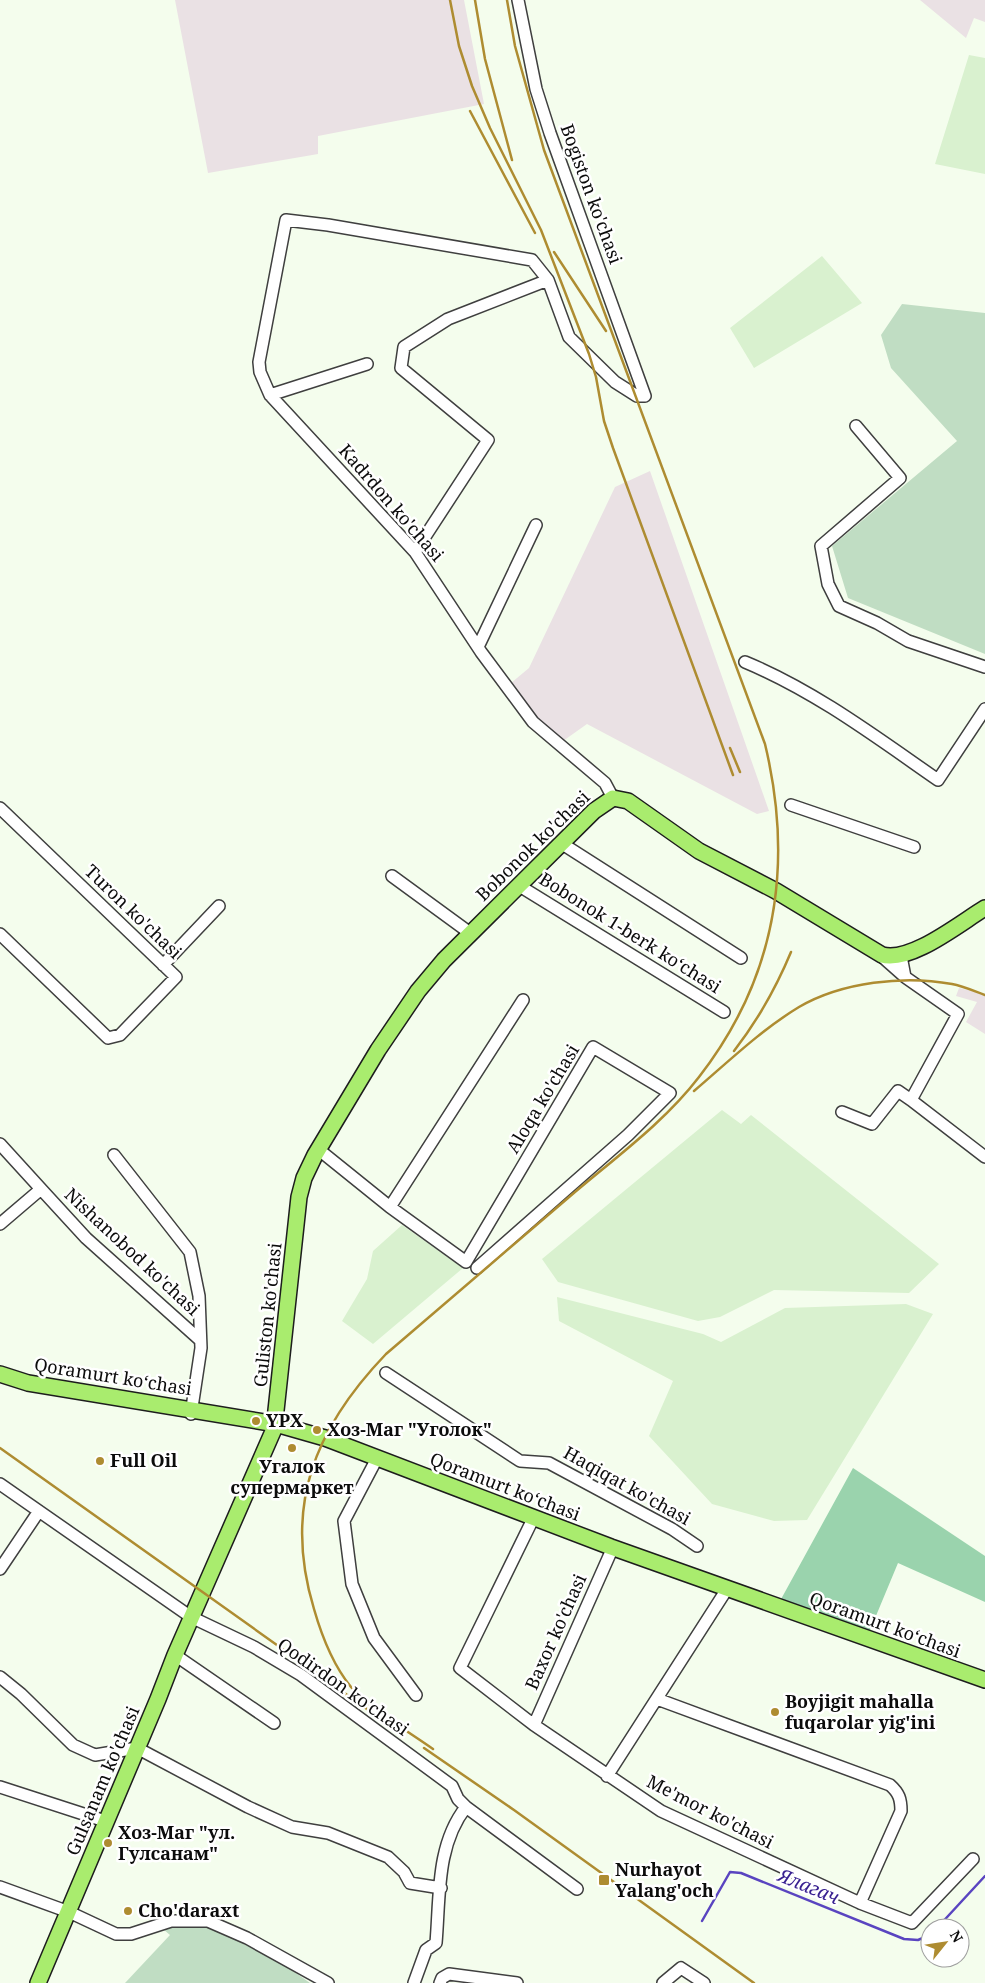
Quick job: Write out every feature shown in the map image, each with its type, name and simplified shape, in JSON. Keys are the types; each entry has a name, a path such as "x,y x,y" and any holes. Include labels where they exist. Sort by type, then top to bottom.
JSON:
{"main road":[{"name":"Bobonok ko'chasi","path":"318,1149 409,1002 426,980 470,933 561,843 598,807 613,798 628,801 699,851 776,891 879,954 901,956"},
{"path":"901,956 914,951 985,908"},
{"name":"Guliston ko'chasi","path":"203,1594 275,1426 299,1197 304,1178 318,1149"},
{"name":"Qoramurt koʻchasi","path":"0,1374 56,1388 275,1426 374,1456 726,1591 985,1685"},
{"name":"Qoramurt koʻchasi","path":"0,1379 82,1398 191,1411"},
{"name":"Qoramurt koʻchasi","path":"275,1426 610,1554 726,1591 985,1680"},
{"name":"Gulsanam ko'chasi","path":"38,1983 191,1617 203,1594"}],"street":[{"name":"Bogiston ko'chasi","path":"518,0 536,89 550,133 645,396 637,396 616,382 569,337 548,280"},
{"name":"Kadrdon ko'chasi","path":"548,280 532,260 328,225 286,220 259,362 260,372 270,395 415,552 478,647 533,722 605,783 613,798"},
{"path":"415,552 488,440 401,368 404,347 448,319 548,280"},
{"path":"270,395 367,364"},
{"path":"856,426 900,478 821,546 828,584 839,606 877,623 908,641 985,667"},
{"path":"478,647 536,525"},
{"path":"745,662 790,682 938,780 985,709"},
{"path":"791,805 914,847"},
{"name":"Turon ko'chasi","path":"0,808 176,977 120,1035 108,1038 0,934"},
{"path":"561,843 742,958"},
{"path":"392,876 470,933"},
{"name":"Bobonok 1-berk koʻchasi","path":"518,885 724,1012"},
{"path":"163,965 219,906"},
{"path":"879,954 905,977 958,1014 911,1100"},
{"path":"901,956 905,977"},
{"path":"318,1149 390,1207 523,1000"},
{"name":"Aloqa ko'chasi","path":"390,1207 466,1262 592,1047 670,1093 628,1135 477,1268"},
{"path":"842,1112 872,1124 898,1091 985,1157"},
{"name":"Nishanobod ko'chasi","path":"0,1144 86,1238 200,1340"},
{"path":"114,1155 190,1252 199,1296 200,1340 198,1377 191,1411"},
{"name":"Nishanobod ko'chasi","path":"0,1224 41,1189"},
{"name":"Haqiqat ko'chasi","path":"386,1373 520,1461 549,1463 672,1529 697,1546"},
{"path":"374,1464 344,1521 352,1584 374,1638 416,1695"},
{"name":"Qodirdon ko'chasi","path":"0,1484 191,1617 254,1647 301,1675 452,1786 458,1799 466,1806 577,1889"},
{"path":"0,1570 39,1511"},
{"name":"Me'mor ko'chasi","path":"531,1523 460,1668 607,1776 661,1811 860,1903 912,1923 973,1859"},
{"name":"Baxor ko'chasi","path":"534,1724 610,1554"},
{"path":"607,1776 726,1591"},
{"path":"175,1655 274,1723"},
{"path":"0,1678 21,1694 73,1745 95,1755 136,1748 248,1807 292,1827 328,1833 388,1857 404,1872 410,1883 441,1888"},
{"path":"658,1699 890,1785 897,1792 901,1802 900,1811 860,1903"},
{"path":"0,1787 105,1822"},
{"path":"414,1983 426,1950 436,1943 442,1866 447,1840 455,1822 466,1806"},
{"path":"0,1887 69,1912 116,1934 132,1934 171,1921 208,1921 247,1938 328,1983"},
{"path":"664,1983 681,1968 704,1983"},
{"path":"440,1983 442,1978 449,1974 517,1983"}],"shaded area":[{"path":"175,0 464,0 484,104 318,136 318,154 208,173"},
{"path":"920,0 985,0 985,22 974,18 966,38"},
{"path":"650,471 769,811 757,814 587,724 563,741 536,719 511,683 529,668 615,487"},
{"path":"959,988 985,994 985,1034 966,1022 977,1002 956,996"}],"green space":[{"path":"969,55 985,58 985,174 935,164"},
{"path":"822,256 862,303 754,368 730,328"},
{"path":"902,304 985,313 985,654 848,598 832,546 957,441 891,368 881,335"},
{"path":"722,1110 741,1124 751,1115 939,1264 909,1293 774,1290 720,1317 698,1321 558,1282 542,1259"},
{"path":"402,1225 463,1268 373,1344 342,1321 367,1279 373,1251"},
{"path":"557,1297 703,1334 721,1342 785,1308 906,1304 933,1314 807,1520 774,1521 712,1504 649,1436 673,1381 559,1321"},
{"path":"853,1468 985,1556 985,1602 898,1563 868,1635 780,1601"},
{"path":"181,1923 208,1925 261,1948 310,1983 125,1983 170,1935 163,1929"}],"waterway":[{"name":"Ялагач","path":"702,1921 730,1872 741,1873 904,1939 920,1939"},
{"name":"Ялагач","path":"946,1918 985,1876"}],"railway":[{"path":"450,0 459,46 472,86 490,128 541,230 589,354 596,377 604,421 613,448 733,775"},
{"path":"475,0 485,59 512,160"},
{"path":"433,1749 379,1712 359,1695 351,1687 333,1660 314,1609 305,1572 302,1537 304,1503 311,1471 323,1441 340,1411 361,1382 386,1354 653,1126 699,1077 725,1039 746,1000 761,960 772,919 777,876 778,833 774,789 765,744 544,150 515,46 507,0"},
{"path":"470,111 535,233"},
{"path":"554,252 606,331"},
{"path":"730,748 740,772"},
{"path":"734,1051 766,1003 791,952"},
{"path":"694,1091 745,1047 785,1016 816,998 834,992 854,986 914,980 952,984 985,995"},
{"path":"0,1448 381,1719"},
{"path":"424,1748 514,1810 754,1983"}],"place":[{"name":"YPX","path":"256,1421"},
{"name":"Хоз-Маг \"Уголок\"","path":"317,1430"},
{"name":"Угалок супермаркет","path":"292,1448"},
{"name":"Full Oil","path":"100,1461"},
{"name":"Boyjigit mahalla fuqarolar yig'ini","path":"775,1712"},
{"name":"Хоз-Маг \"ул. Гулсанам\"","path":"108,1843"},
{"name":"Nurhayot Yalang'och","path":"604,1880"},
{"name":"Cho'daraxt","path":"128,1911"}]}
